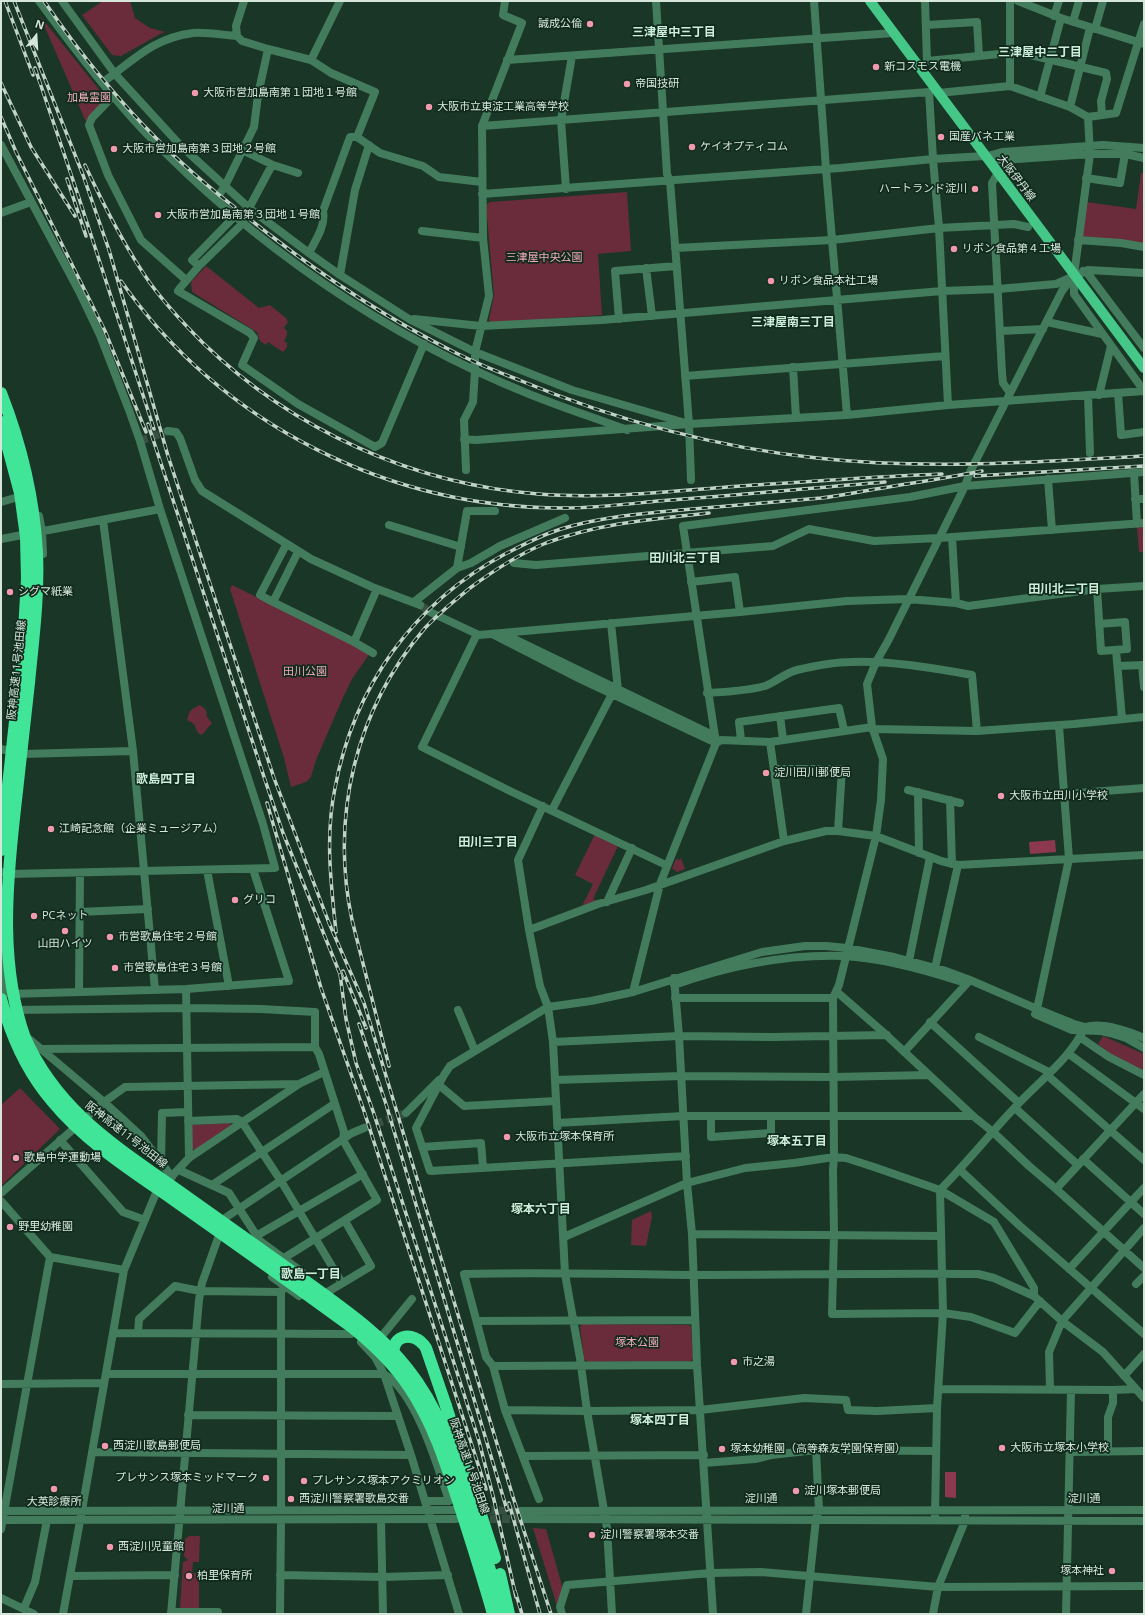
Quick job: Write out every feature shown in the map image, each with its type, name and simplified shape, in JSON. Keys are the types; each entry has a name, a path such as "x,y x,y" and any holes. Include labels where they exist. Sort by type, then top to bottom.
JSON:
{"highway":[{"name":"阪神高速11号池田線","path":"1,393 13,422 28,485 33,513 37,555 33,648 8,877 5,921 5,963 7,980 16,1016 23,1035 38,1066 49,1082 65,1101 89,1125 126,1154 339,1306 376,1336 405,1365 429,1400 448,1439 504,1614"},
{"name":"阪神高速11号池田線","path":"1,422 20,493 26,537 27,579 23,648 1,850"},
{"name":"阪神高速11号池田線","path":"2,1002 12,1035 30,1069 52,1101 76,1126 120,1162 353,1328 383,1355 396,1370 419,1403 437,1440 455,1491 494,1614"},
{"path":"413,1384 400,1367 393,1354 396,1343 405,1336 416,1338 422,1342 426,1348 487,1533 509,1614"}],"main road":[{"name":"大阪伊丹線","path":"870,1 985,156 1078,273 1141,365"}],"street":[{"path":"39,1 84,62 145,132 243,223 296,264 335,291 424,344 475,370 529,394 627,430"},
{"path":"62,1 115,74 180,145 249,208 340,275 409,319 474,352 572,390 689,424"},
{"path":"244,1 236,26 237,36 242,41 311,60 331,73 375,92 357,137"},
{"path":"311,60 340,1"},
{"path":"466,470 464,420 473,402 475,370 474,352 482,326 489,292 483,238 482,126 522,23 502,15 505,1"},
{"path":"656,1 667,174 670,181 689,424 691,480"},
{"path":"814,1 836,300 847,415"},
{"path":"925,1 927,61 979,56 1010,51 1049,58 1065,64 1081,66 1106,73 1107,79 1100,101 1102,115"},
{"path":"1010,1 1010,86"},
{"path":"1018,1 1057,17 1141,42"},
{"path":"1040,97 1049,58 1059,1"},
{"path":"1073,22 1080,1"},
{"path":"1070,107 1081,66 1103,1"},
{"path":"926,25 977,22 979,56"},
{"path":"938,93 1010,86 1070,107 1088,117 1116,113 1141,42 1144,24"},
{"path":"102,83 142,51 167,38 195,33 237,36"},
{"path":"507,60 659,48 894,33"},
{"path":"216,199 225,186 244,151 254,127 258,95 268,49"},
{"path":"566,189 561,120 572,56"},
{"path":"482,126 930,92 948,405"},
{"path":"113,96 92,118 89,125 108,175 141,240 186,280"},
{"path":"1088,117 1090,150 1078,240 1078,273 1074,295 1144,391"},
{"path":"309,253 323,224 323,212 350,137 357,137 380,153 423,166 439,177 482,182"},
{"path":"482,194 826,169 933,159 985,156 1002,160 1090,150 1112,144 1144,148"},
{"path":"1,145 79,291 100,335 140,441 160,509 263,824 275,868 80,873 10,874 1,872"},
{"path":"340,275 355,190 369,145"},
{"path":"1090,150 1144,158"},
{"path":"244,151 272,165 298,173"},
{"path":"1086,178 1120,183 1125,154"},
{"path":"199,266 192,260 235,216 249,208 272,165"},
{"path":"998,173 992,184 994,226 1003,383 1010,393"},
{"path":"1,213 32,202"},
{"path":"243,223 199,266 178,291 250,333 254,338 242,365 298,404 375,447 382,443 424,344"},
{"path":"675,248 832,240 939,228 1014,224 1028,227"},
{"path":"422,231 483,238"},
{"path":"214,238 221,245"},
{"path":"1078,240 1121,243 1144,247"},
{"path":"619,319 615,271 676,266"},
{"path":"646,268 652,316"},
{"path":"409,319 482,326 619,319 942,291 998,289 1056,284 1078,273 1088,270 1144,273"},
{"path":"564,1237 687,1183 745,1168 794,1164 834,1157 846,1158 940,1190 994,1222 1034,1288 1037,1299 1015,1333 971,1317 943,1313 832,1314 834,1234 833,1170 834,1157 834,1077 832,1036 835,995 876,836 881,800 883,759 873,728 867,684 876,662 888,641 965,486 970,472 1062,291 1078,273"},
{"path":"1078,273 1088,274 1143,346"},
{"path":"1000,331 1045,325 1102,334"},
{"path":"1099,394 1110,346"},
{"path":"685,376 945,356"},
{"path":"793,367 796,418"},
{"path":"464,439 476,440 627,430 689,424 847,415 948,405 1144,391"},
{"path":"1118,393 1121,435 1144,432"},
{"path":"1088,395 1090,453"},
{"path":"1,398 33,492 42,531 43,555 36,638 10,874 3,956 2,1002 8,1037 19,1061 51,1108 72,1130 156,1194 270,1275 283,1289 309,1303 351,1334 375,1357 384,1374 411,1455 459,1614"},
{"path":"168,431 176,432 180,438 195,480 202,491 286,545 311,559 377,589 417,604 457,568 471,563 500,546 565,518"},
{"path":"633,992 666,865 715,739 683,526 910,497 965,486 1144,472"},
{"path":"514,563 536,564 773,546 809,529 874,540 939,538 1140,524 1140,499 1134,473"},
{"path":"1048,479 1052,530"},
{"path":"1,502 33,492"},
{"path":"1,539 160,509"},
{"path":"457,568 466,512 495,511"},
{"path":"103,520 133,751 155,990"},
{"path":"389,525 461,547"},
{"path":"952,537 956,603"},
{"path":"286,545 260,595 373,653"},
{"path":"273,602 298,552"},
{"path":"691,582 735,577 740,612"},
{"path":"430,612 477,634 503,634 847,601 908,599 956,603 968,606 1097,589 1144,586"},
{"path":"354,642 377,589"},
{"path":"1097,589 1099,624 1101,651 1127,649 1125,622 1099,624"},
{"path":"552,810 615,692 611,623"},
{"path":"477,634 422,747 666,865"},
{"path":"491,634 615,692 688,722 715,739 721,740 770,742 844,730 873,728 976,731 1059,726 1122,718 1144,717"},
{"path":"503,634 615,692"},
{"path":"1116,650 1122,718"},
{"path":"708,693 741,691 765,686 796,670 850,662 876,662 972,675 976,731"},
{"path":"1118,666 1143,665 1144,687"},
{"path":"741,740 738,722 839,708 844,730"},
{"path":"780,716 783,739"},
{"path":"1037,1009 1069,859 1059,726"},
{"path":"770,742 784,841"},
{"path":"1,749 23,754 133,751"},
{"path":"774,770 842,770 838,831"},
{"path":"1065,794 1144,788"},
{"path":"908,790 960,803"},
{"path":"918,792 919,853"},
{"path":"936,968 955,865 950,800"},
{"path":"543,806 518,860 529,930 540,986 548,1007 553,1042 565,1274 574,1320 587,1411 607,1528 612,1614"},
{"path":"529,930 784,841 826,831 876,836 955,865 1144,854"},
{"path":"607,902 632,848"},
{"path":"909,961 930,857"},
{"path":"2,1002 78,992 186,989 289,981 253,869"},
{"path":"207,870 229,986"},
{"path":"78,992 80,873"},
{"path":"79,912 148,909"},
{"path":"846,952 968,981 1065,1027 1083,1032 1102,1031 1110,1033 1126,1038 1144,1048"},
{"path":"686,1156 430,1171 416,1128 450,1066 548,1007 591,1001 759,962 846,952 909,961 936,968 1074,1024 1109,1057 1144,1074"},
{"path":"904,1052 968,981"},
{"path":"674,982 679,1036 687,1183 692,1234 692,1275 713,1614"},
{"path":"186,989 189,1158"},
{"path":"675,998 835,995 887,1035 973,1116 993,1132 1144,1268"},
{"path":"2,1002 21,1009 187,1008 261,1009 315,1012 315,1047 319,1054 344,1132 343,1140 377,1200 284,1258 270,1275"},
{"path":"2,1002 24,1034 104,1102 141,1136 172,1177"},
{"path":"458,1010 475,1051"},
{"path":"930,1022 1017,1105 1081,1162 1144,1214"},
{"path":"935,1520 937,1408 943,1313 940,1190 960,1170 1017,1105 1068,1054 1083,1032 1094,1024 1119,1029 1144,1038"},
{"path":"553,1042 679,1036 772,1037 887,1035"},
{"path":"979,1037 1048,1073 1144,1160"},
{"path":"40,1049 315,1047"},
{"path":"1068,1054 1144,1109"},
{"path":"63,1614 81,1520 124,1270 156,1194 189,1158 299,1084 324,1072"},
{"path":"406,1113 444,1075"},
{"path":"555,1080 681,1076 834,1077 929,1075"},
{"path":"1,1193 104,1102 125,1087 299,1084"},
{"path":"439,1085 464,1106 556,1101"},
{"path":"1056,1189 1144,1094"},
{"path":"212,1185 334,1104"},
{"path":"161,1163 162,1113 188,1112"},
{"path":"557,1123 683,1116 973,1116"},
{"path":"711,1116 711,1137 771,1133 771,1116"},
{"path":"188,1121 237,1120 242,1122 300,1211 342,1283"},
{"path":"209,1232 225,1218 352,1133 364,1128"},
{"path":"60,1140 123,1212 145,1220"},
{"path":"422,1147 481,1143 483,1167"},
{"path":"179,1170 229,1193 240,1208 260,1242 329,1291"},
{"path":"960,1170 1020,1226 1144,1334"},
{"path":"256,1236 363,1174"},
{"path":"1069,1269 1144,1188"},
{"path":"1,1201 50,1257 124,1270"},
{"path":"309,1303 371,1266 345,1221"},
{"path":"1050,1389 1049,1352 1062,1321 1144,1228"},
{"path":"692,1234 941,1236"},
{"path":"218,1238 200,1291 171,1613 218,1612"},
{"path":"1,1529 3,1511 50,1257"},
{"path":"539,1499 524,1456 505,1410 493,1366 486,1356 464,1274 978,1274 994,1278 1037,1299 1062,1321 1103,1352 1144,1398"},
{"path":"1136,1284 1144,1276"},
{"path":"138,1333 139,1319 175,1286 200,1291 283,1289"},
{"path":"281,1510 280,1416 283,1289"},
{"path":"368,1349 377,1342 412,1299"},
{"path":"477,1321 695,1320"},
{"path":"113,1333 351,1334"},
{"path":"1124,1376 1144,1354"},
{"path":"493,1366 697,1365"},
{"path":"106,1374 384,1374 392,1379 401,1390 423,1428 450,1501 426,1501"},
{"path":"1,1384 104,1383"},
{"path":"939,1389 1136,1389"},
{"path":"1066,1614 1071,1390"},
{"path":"1108,1452 1108,1417 1113,1403 1113,1390"},
{"path":"505,1410 700,1410 804,1398 846,1400 848,1410 877,1411 937,1408"},
{"path":"188,1416 398,1416"},
{"path":"524,1456 594,1455 704,1459 755,1459 771,1455 816,1450 936,1451"},
{"path":"806,1614 816,1519 819,1510 816,1450"},
{"path":"1070,1452 1144,1451"},
{"path":"92,1452 280,1455 411,1455"},
{"name":"淀川通","path":"2,1520 381,1520 431,1519 455,1514 428,1510 3,1511"},
{"name":"淀川通","path":"522,1515 604,1514 707,1510 1144,1510"},
{"path":"933,1614 938,1587 965,1521 965,1511"},
{"name":"淀川通","path":"604,1514 707,1519 965,1521 1144,1520"},
{"path":"24,1608 35,1582 47,1520"},
{"path":"280,1614 281,1520"},
{"path":"381,1520 383,1577 382,1614"},
{"path":"460,1526 488,1614"},
{"path":"562,1614 560,1607 567,1585 710,1573 761,1572 810,1575 938,1587 1144,1586"},
{"path":"70,1576 175,1575"},
{"path":"280,1576 383,1577 448,1575"},
{"path":"1,1598 34,1614"}],"green space":[{"path":"103,1 130,1 135,18 150,28 165,32 121,56 112,55 82,15"},
{"name":"加島霊園","path":"40,16 106,98 86,122"},
{"path":"1141,173 1144,173 1144,244 1082,238 1087,202 1136,209"},
{"name":"三津屋中央公園","path":"627,192 631,251 598,254 602,315 491,323 489,320 494,295 486,205 490,202"},
{"path":"206,266 259,308 270,305 286,318 288,322 284,328 287,331 287,335 284,341 287,343 287,347 283,352 268,342 266,345 260,341 257,332 192,292 191,282"},
{"path":"1137,527 1144,527 1144,552 1139,552"},
{"name":"田川公園","path":"232,585 370,653 352,679 341,702 316,760 311,777 306,782 291,787 284,758 230,589"},
{"path":"200,705 206,710 207,717 212,723 202,735 198,733 194,724 187,720 191,711"},
{"path":"595,834 618,846 593,899 597,901 582,906 593,884 575,875"},
{"path":"681,858 685,869 677,872 672,868 676,859 680,860"},
{"path":"1103,1036 1144,1054 1144,1071 1113,1056 1098,1044"},
{"name":"歌島中学運動場","path":"20,1088 60,1129 1,1186 1,1105"},
{"path":"230,1123 231,1126 195,1150 192,1148 192,1125"},
{"path":"651,1211 652,1217 646,1246 631,1245 632,1220"},
{"name":"塚本公園","path":"582,1324 689,1325 691,1327 693,1358 691,1361 588,1362 584,1359 580,1327"},
{"path":"533,1528 546,1529 563,1589 557,1606"},
{"name":"柏里保育所","path":"189,1536 200,1536 199,1562 193,1562 192,1573 196,1573 196,1579 199,1579 199,1611 180,1608 183,1562 188,1560 184,1556 185,1539"}],"shaded area":[{"path":"1055,840 1056,852 1030,854 1029,842"},
{"path":"945,1472 956,1472 956,1498 945,1497"}],"tunnel":[{"path":"140,441 168,431"},
{"path":"420,605 430,612"},
{"path":"364,1128 406,1113"},
{"path":"475,1510 521,1511"},
{"path":"478,1519 523,1519"}],"railway":[{"path":"5,1 33,75"},
{"path":"14,1 83,175 109,250 168,456 274,778 329,923 364,1003 513,1497 551,1614"},
{"path":"44,1 83,54 125,105 169,151 240,212 314,268 383,313 431,340 495,371 592,408 665,430 740,447 817,458 899,464 980,464 1144,456"},
{"path":"35,68 154,429"},
{"path":"1,83 31,147 75,216"},
{"path":"1,117 16,152 105,331 146,432"},
{"path":"85,165 115,226 150,283 169,307 203,343 238,374 276,402 316,426 357,447 401,465 446,478 491,488 538,494 585,496 657,493 808,481 942,474"},
{"path":"67,179 86,236"},
{"path":"121,281 162,332 208,377 260,416 315,449 374,475 436,493 500,504 577,508 885,482"},
{"path":"148,424 283,833 342,979"},
{"path":"975,476 1144,466"},
{"path":"336,932 332,896 330,824 335,788 344,751 357,715 373,682 393,651 416,623 443,597 472,574 505,554 539,537 554,531 590,522 620,516 828,497 982,471"},
{"path":"389,1066 352,920 346,881 344,841 347,803 354,765 366,728 381,693 401,659 430,623 470,588 497,569 536,547 566,536 607,526 668,517 709,513"},
{"path":"267,803 321,988 364,1111 486,1489"},
{"path":"343,971 366,1028"},
{"path":"340,974 346,1019 356,1063 374,1114 479,1441 516,1597"},
{"path":"359,1024 386,1104 507,1510"},
{"path":"509,1503 540,1614"},
{"path":"515,1591 522,1614"}],"place":[{"name":"誠成公倫","path":"590,24"},
{"name":"新コスモス電機","path":"876,67"},
{"name":"帝国技研","path":"627,84"},
{"name":"大阪市営加島南第１団地１号館","path":"195,93"},
{"name":"大阪市立東淀工業高等学校","path":"429,107"},
{"name":"国産バネ工業","path":"941,137"},
{"name":"ケイオプティコム","path":"692,147"},
{"name":"大阪市営加島南第３団地２号館","path":"114,149"},
{"name":"ハートランド淀川","path":"975,189"},
{"name":"大阪市営加島南第３団地１号館","path":"158,215"},
{"name":"リボン食品第４工場","path":"954,249"},
{"name":"リボン食品本社工場","path":"771,281"},
{"name":"シグマ紙業","path":"10,592"},
{"name":"淀川田川郵便局","path":"766,773"},
{"name":"大阪市立田川小学校","path":"1001,796"},
{"name":"江崎記念館（企業ミュージアム）","path":"51,829"},
{"name":"グリコ","path":"235,900"},
{"name":"PCネット","path":"34,916"},
{"name":"山田ハイツ","path":"65,931"},
{"name":"市営歌島住宅２号館","path":"110,937"},
{"name":"市営歌島住宅３号館","path":"115,968"},
{"name":"大阪市立塚本保育所","path":"507,1137"},
{"name":"歌島中学運動場","path":"16,1158"},
{"name":"野里幼稚園","path":"10,1227"},
{"name":"市之湯","path":"734,1362"},
{"name":"西淀川歌島郵便局","path":"105,1446"},
{"name":"大阪市立塚本小学校","path":"1002,1448"},
{"name":"塚本幼稚園（高等森友学園保育園）","path":"722,1449"},
{"name":"プレサンス塚本ミッドマーク","path":"266,1478"},
{"name":"プレサンス塚本アクミリオン","path":"304,1481"},
{"name":"大英診療所","path":"54,1489"},
{"name":"淀川塚本郵便局","path":"796,1491"},
{"name":"西淀川警察署歌島交番","path":"291,1499"},
{"name":"淀川警察署塚本交番","path":"592,1535"},
{"name":"西淀川児童館","path":"110,1547"},
{"name":"塚本神社","path":"1112,1571"},
{"name":"柏里保育所","path":"189,1576"}],"district":[{"name":"三津屋中三丁目","path":"674,33"},
{"name":"三津屋中二丁目","path":"1040,53"},
{"name":"三津屋南三丁目","path":"793,323"},
{"name":"田川北三丁目","path":"685,559"},
{"name":"田川北二丁目","path":"1064,590"},
{"name":"歌島四丁目","path":"166,780"},
{"name":"田川三丁目","path":"488,843"},
{"name":"塚本五丁目","path":"797,1142"},
{"name":"塚本六丁目","path":"541,1210"},
{"name":"歌島一丁目","path":"311,1275"},
{"name":"塚本四丁目","path":"660,1421"}]}
